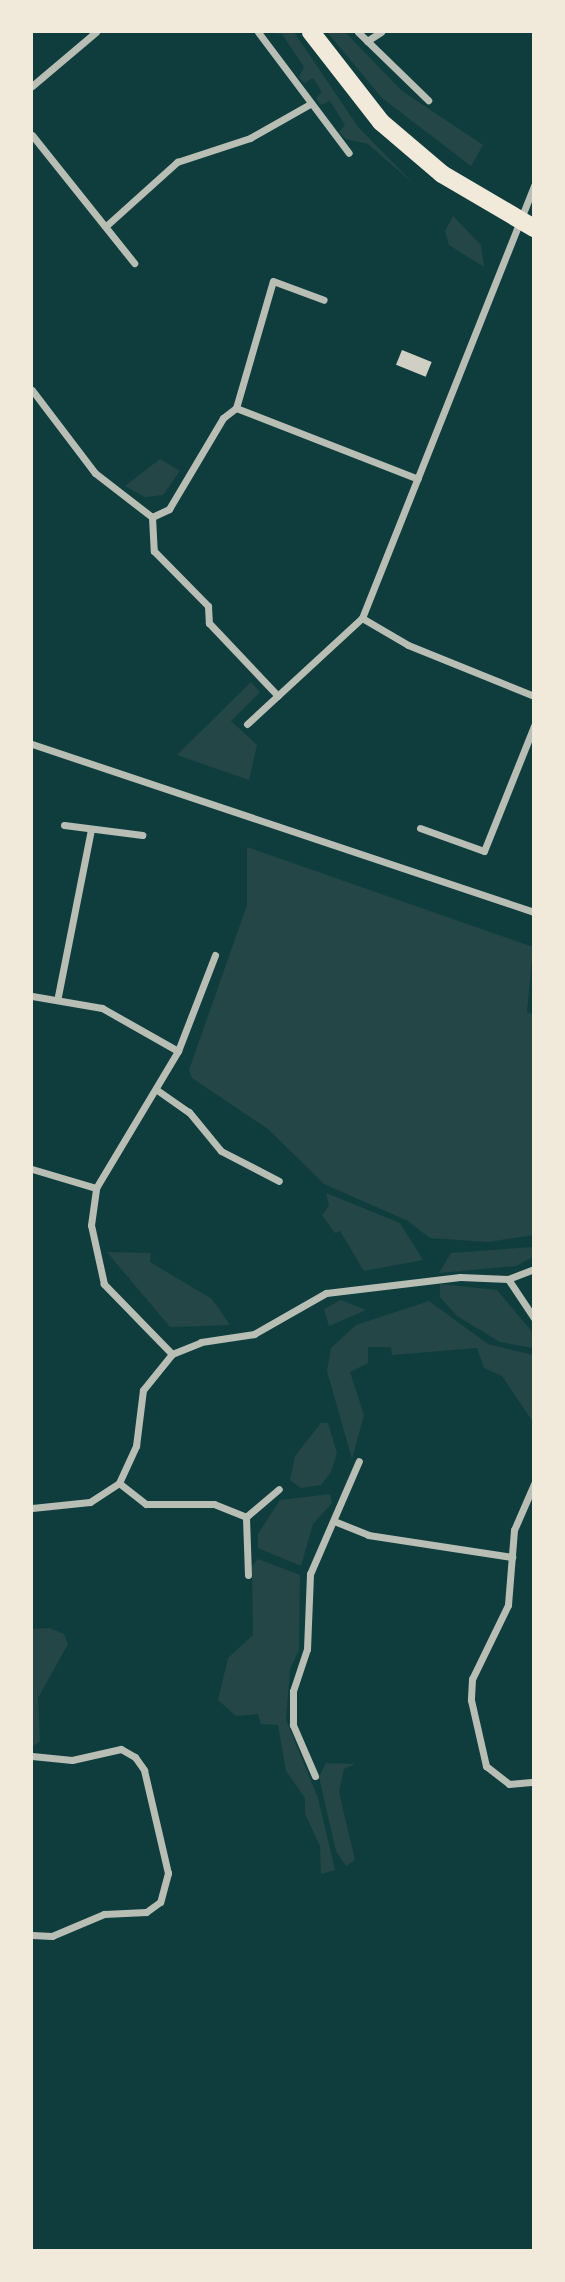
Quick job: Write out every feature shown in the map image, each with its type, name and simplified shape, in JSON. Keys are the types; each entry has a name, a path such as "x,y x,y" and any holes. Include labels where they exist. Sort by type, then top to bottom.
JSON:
{"main road":[{"path":"311,32 381,122 442,174 526,225"}],"street":[{"path":"32,86 96,32"},
{"path":"258,32 349,153"},
{"path":"358,32 428,100"},
{"path":"367,41 381,32"},
{"path":"106,226 177,162 250,138 310,104"},
{"path":"32,135 134,263"},
{"path":"247,724 339,646 362,618 526,225 534,185"},
{"path":"152,517 169,509 223,418 236,408 273,281 324,300"},
{"path":"32,390 95,473 152,517 154,551 208,606 209,623 278,695"},
{"path":"236,408 418,479"},
{"path":"362,618 408,645 534,696"},
{"path":"419,828 484,851 534,726"},
{"path":"32,744 534,912"},
{"path":"64,825 142,835"},
{"path":"58,996 91,829"},
{"path":"172,1354 104,1284 91,1225 96,1188 127,1128 157,1090 178,1051 215,955"},
{"path":"32,996 58,996 102,1007 178,1051"},
{"path":"157,1090 189,1112 221,1151 279,1181"},
{"path":"32,1169 96,1188"},
{"path":"32,1508 90,1502 119,1483 136,1446 143,1390 172,1354 201,1342 254,1334 326,1293 460,1277 508,1279 534,1269"},
{"path":"508,1279 534,1318"},
{"path":"315,1776 293,1725 293,1691 307,1648 310,1574 359,1461"},
{"path":"119,1483 146,1504 214,1504 246,1517"},
{"path":"534,1484 514,1530 508,1605 472,1679 471,1700 486,1766 509,1784 534,1782"},
{"path":"246,1517 279,1489"},
{"path":"246,1517 248,1575"},
{"path":"334,1521 368,1535 512,1557"},
{"path":"32,1756 72,1760 121,1749 135,1757 144,1770 168,1873 160,1902 146,1912 104,1914 52,1936 32,1936"}],"shaded area":[{"path":"263,32 294,32 358,127 414,184 368,144 346,139 339,132 345,125 330,101 321,105 316,98 322,92 313,78 304,83 299,77 304,67 282,34"},
{"path":"327,32 345,32 402,91 483,145 471,166 382,98"},
{"path":"453,216 481,245 484,267 449,245 445,231"},
{"path":"160,459 180,471 163,495 145,497 125,486"},
{"path":"251,682 260,692 231,721 257,745 249,780 177,755"},
{"path":"247,847 533,947 527,1012 534,1015 533,1235 488,1242 430,1238 408,1221 324,1184 268,1129 192,1078 189,1070 247,905"},
{"path":"326,1193 400,1223 423,1260 364,1271 340,1231 335,1233 322,1215 329,1206"},
{"path":"533,1247 533,1257 516,1266 439,1273 451,1253"},
{"path":"107,1252 151,1253 150,1262 212,1299 230,1325 170,1327"},
{"path":"440,1284 497,1290 533,1333 533,1348 500,1342 457,1316 440,1297"},
{"path":"341,1300 366,1310 329,1326 324,1309"},
{"path":"429,1301 488,1344 533,1355 533,1422 502,1376 484,1368 477,1348 392,1355 391,1347 368,1347 368,1363 350,1372 364,1415 352,1459 327,1371 331,1348 356,1325"},
{"path":"321,1423 328,1423 337,1453 331,1472 321,1485 301,1488 290,1480 295,1456"},
{"path":"330,1494 332,1503 313,1524 301,1566 258,1548 258,1534 280,1500"},
{"path":"258,1559 300,1575 299,1650 290,1669 286,1720 318,1798 335,1870 321,1874 320,1846 305,1814 305,1798 286,1771 278,1725 261,1724 258,1714 236,1716 218,1700 228,1658 253,1635 252,1566"},
{"path":"49,1628 64,1634 68,1644 38,1698 40,1741 32,1747 32,1629"},
{"path":"326,1763 355,1764 344,1769 339,1792 355,1860 346,1866 336,1851 319,1777"}],"building":[{"path":"402,350 432,362 426,377 396,365"}]}
